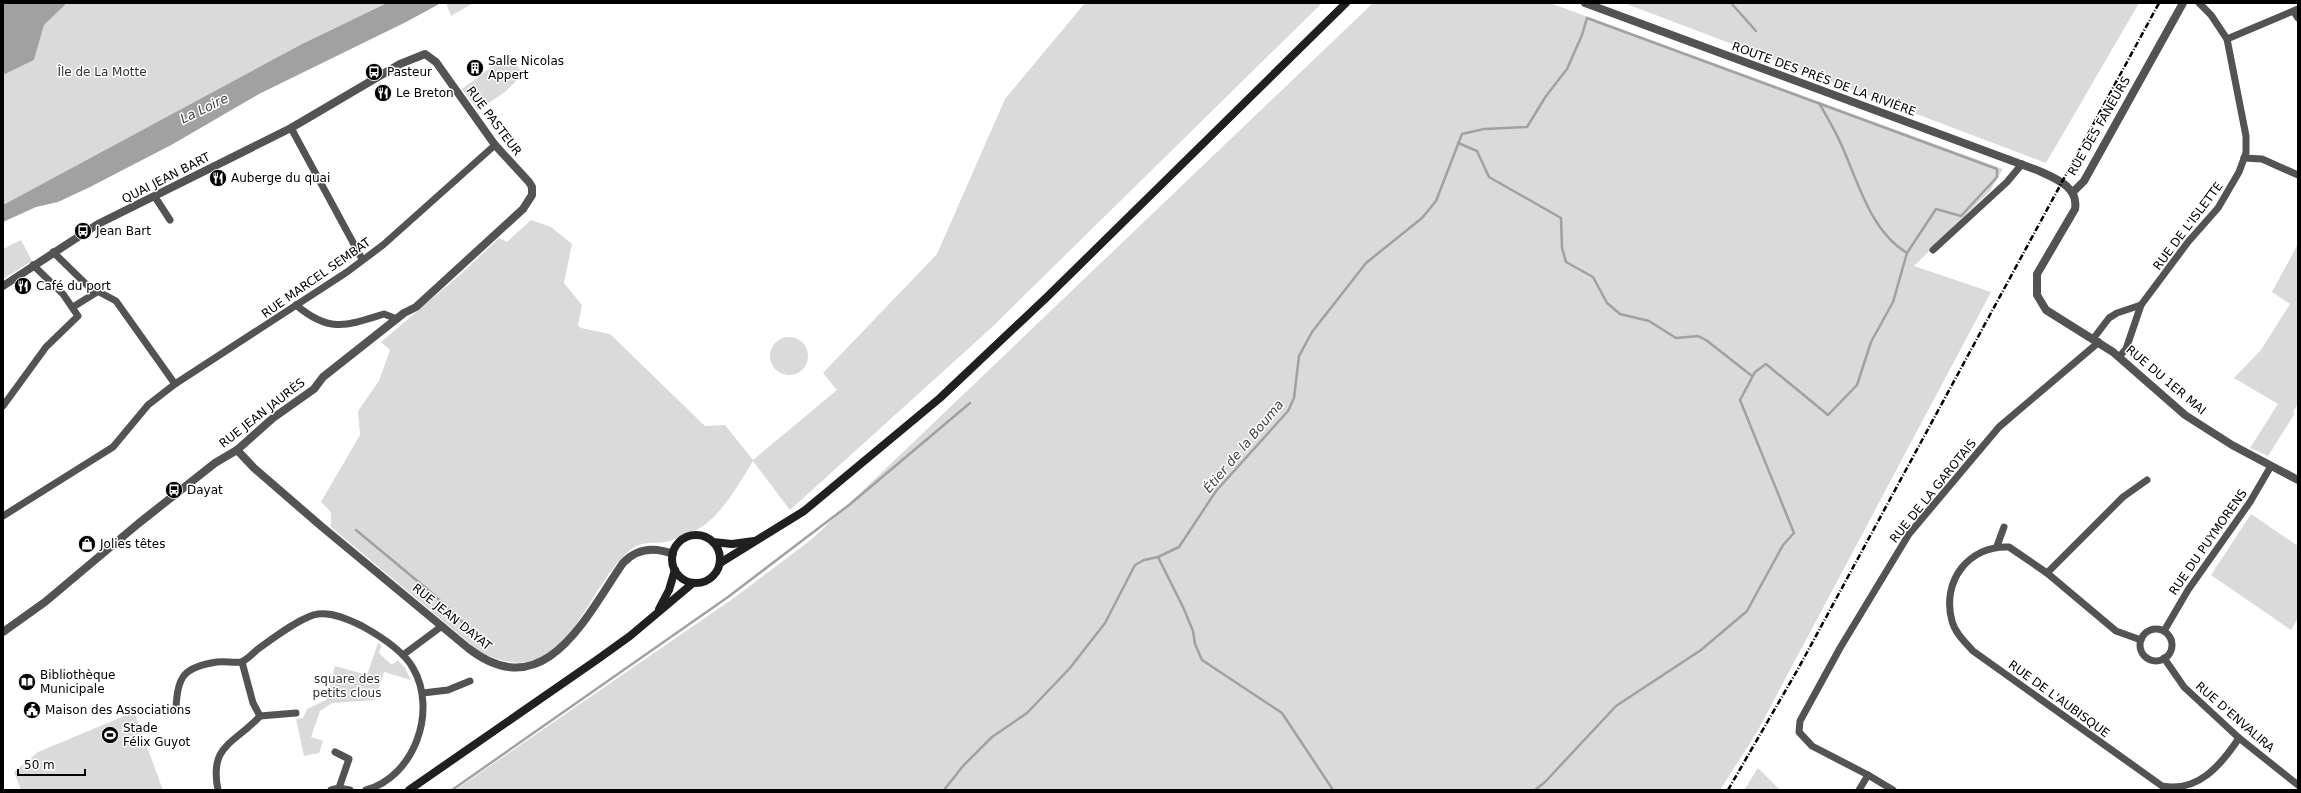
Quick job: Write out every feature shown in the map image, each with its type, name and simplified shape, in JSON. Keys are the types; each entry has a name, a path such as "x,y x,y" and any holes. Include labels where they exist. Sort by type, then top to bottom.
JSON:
{"main road":[{"path":"720,564 804,511 940,398 1047,297 1346,3"},
{"path":"659,610 669,590 675,570 673,554 680,542 690,536 702,536 713,542 732,544 755,541"},
{"path":"675,570 683,579 693,583 703,582 710,579 716,574 720,564 720,554 713,542"},
{"path":"409,790 598,659 640,628 659,610 693,583"}],"street":[{"name":"ROUTE DES PRÉS DE LA RIVIÈRE","path":"1585,3 2022,164 2055,178 2073,192"},
{"name":"RUE DES FANEURS","path":"2036,283 2037,274 2044,260 2075,208 2073,192 2084,181 2183,3"},
{"name":"RUE DE L'ISLETTE","path":"2120,357 2126,349 2141,305 2188,242 2218,208 2230,189 2244,158 2246,136 2244,119 2227,39 2211,15 2199,3"},
{"path":"2227,39 2296,10 2298,18"},
{"name":"QUAI JEAN BART","path":"3,286 98,224 155,197 291,128 400,64 425,54"},
{"name":"RUE PASTEUR","path":"425,54 436,62 495,145 532,187 532,195 528,204"},
{"path":"291,128 362,259"},
{"name":"RUE MARCEL SEMBAT","path":"3,516 113,447 148,405 176,384 347,272 362,259 383,245 495,145"},
{"path":"2244,158 2262,159 2298,175"},
{"path":"1933,250 2002,187 2022,164"},
{"path":"155,197 170,220"},
{"name":"RUE JEAN JAURÈS","path":"3,632 56,593 134,527 210,468 237,450 273,418 314,389 323,377 397,319 416,307 528,204"},
{"path":"53,252 97,292 116,301 152,354 176,384"},
{"path":"3,406 46,347 78,316 73,307 34,265"},
{"name":"RUE DU 1ER MAI","path":"2036,283 2040,301 2046,310 2062,322 2096,341 2120,357 2185,415 2232,445 2298,480"},
{"path":"73,307 97,292"},
{"path":"296,305 308,316 340,326 384,314 397,319"},
{"path":"2096,341 2109,318 2116,313 2141,305"},
{"name":"RUE DE LA GAROTAIS","path":"1893,790 1868,774 1812,746 1805,740 1800,732 1800,721 1840,648 1909,534 2000,427 2096,341"},
{"name":"RUE JEAN DAYAT","path":"237,450 272,484 472,651 488,662 510,667 535,664 549,658 564,646 628,558 645,550 673,554"},
{"name":"RUE DU PUYMORENS","path":"2164,631 2188,590 2250,502 2271,466"},
{"path":"2047,573 2123,497 2147,480"},
{"path":"2004,527 1997,546 2009,546 2018,551 2047,573 2116,631 2141,640"},
{"name":"RUE DE L'AUBISQUE","path":"1997,546 1970,557 1961,568 1951,593 1952,621 1960,636 1973,650 2162,786 2174,789 2187,788 2196,784 2212,771 2239,738"},
{"path":"176,709 176,692 182,676 190,669 217,662 242,662 291,628 318,614 351,620 371,631 403,655 413,668 423,693 420,731 406,761 393,776 377,787 366,790"},
{"path":"403,655 442,626"},
{"path":"2150,630 2164,631 2172,642 2170,652 2164,658 2154,660 2144,656 2141,651 2141,640 2150,630"},
{"name":"RUE D'ENVALIRA","path":"2164,658 2184,687 2239,738 2298,785"},
{"path":"242,662 253,703 260,716"},
{"path":"423,693 448,690 470,681"},
{"path":"218,790 214,772 218,754 260,716 296,713"},
{"path":"335,752 349,759 335,789 350,790"},
{"path":"1859,790 1868,774"}],"green space":[{"name":"Île de La Motte","path":"67,3 387,3 302,44 3,205 3,75 34,60 44,25"},
{"path":"446,3 473,3 451,16"},
{"path":"1085,3 1322,3 990,329 790,510 753,461 721,509 705,525 670,541 647,543 633,548 618,562 605,579 579,620 565,638 550,652 531,661 510,662 499,660 481,653 331,527 331,512 321,502 360,435 358,411 379,381 390,350 381,342 461,274 499,238 507,242 531,220 551,227 572,244 564,283 582,305 578,325 581,328 610,334 705,426 725,425 753,460 837,390 823,373 937,254 1005,99"},
{"path":"1373,3 1550,3 2003,169 1990,191 1914,266 1991,292 1757,732 1720,790 455,790 731,600 812,539"},
{"path":"1624,3 2139,3 2046,163"},
{"path":"509,54 523,74 505,92 478,110 462,89"},
{"path":"21,240 32,261 3,279 3,249"},
{"path":"2298,244 2298,404 2293,412 2295,413 2268,456 2250,448 2278,404 2234,378 2261,350 2290,304 2272,292"},
{"path":"785,337 793,337 800,340 805,345 808,356 805,367 800,372 793,375 785,375 778,372 773,367 770,360 770,352 773,345 778,340"},
{"path":"2251,514 2298,546 2298,618 2291,630 2211,575"},
{"name":"square des petits clous","path":"378,643 382,646 379,651 380,654 392,665 398,660 405,668 411,680 384,672 375,700 332,703 320,711 311,737 323,741 319,753 304,756 296,719 303,718 307,709 326,700 335,666 367,675"},
{"name":"Stade Félix Guyot","path":"134,712 163,790 21,790 14,772 38,752"},
{"path":"1758,768 1780,790 1744,790"}],"water":[{"path":"3,3 67,3 44,25 34,60 3,75"},
{"name":"La Loire","path":"387,3 441,3 406,22 259,94 173,144 90,187 58,202 36,207 3,222 3,205 302,44"}],"waterway":[{"path":"1731,3 1756,31"},
{"name":"Étier de la Bouma","path":"944,790 963,766 992,737 1027,713 1070,668 1105,623 1135,565 1144,560 1158,557 1179,547 1216,491 1288,411 1294,398 1299,356 1312,332 1366,263 1422,218 1436,201 1462,134 1484,129 1527,127 1546,96 1567,69 1582,35 1587,18 1997,169 1997,177 1961,216 1936,209 1907,253 1893,302 1871,342 1857,385 1828,415 1766,364 1755,372 1740,400 1794,533 1783,545 1747,611 1701,650 1616,706 1545,782 1535,790"},
{"path":"1819,103 1839,139 1866,204 1874,219 1894,244 1907,253"},
{"path":"1458,143 1477,151 1489,177 1561,218 1562,248 1566,262 1593,277 1607,303 1620,314 1649,321 1676,338 1698,336 1706,340 1752,376"},
{"path":"452,790 728,597 849,505 970,403"},
{"path":"356,530 433,594 476,635"},
{"path":"1158,557 1183,607 1193,631 1195,644 1202,660 1282,713 1333,790"}],"railway":[{"path":"1728,790 1798,669 2159,3"}],"place":[{"name":"Salle Nicolas Appert","path":"475,68"},
{"name":"Pasteur","path":"374,72"},
{"name":"Le Breton","path":"383,93"},
{"name":"Auberge du quai","path":"218,178"},
{"name":"Jean Bart","path":"83,231"},
{"name":"Café du port","path":"23,286"},
{"name":"Dayat","path":"174,490"},
{"name":"Jolies têtes","path":"87,544"},
{"name":"Bibliothèque Municipale","path":"27,682"},
{"name":"Maison des Associations","path":"32,710"},
{"name":"Stade Félix Guyot","path":"110,735"}]}
